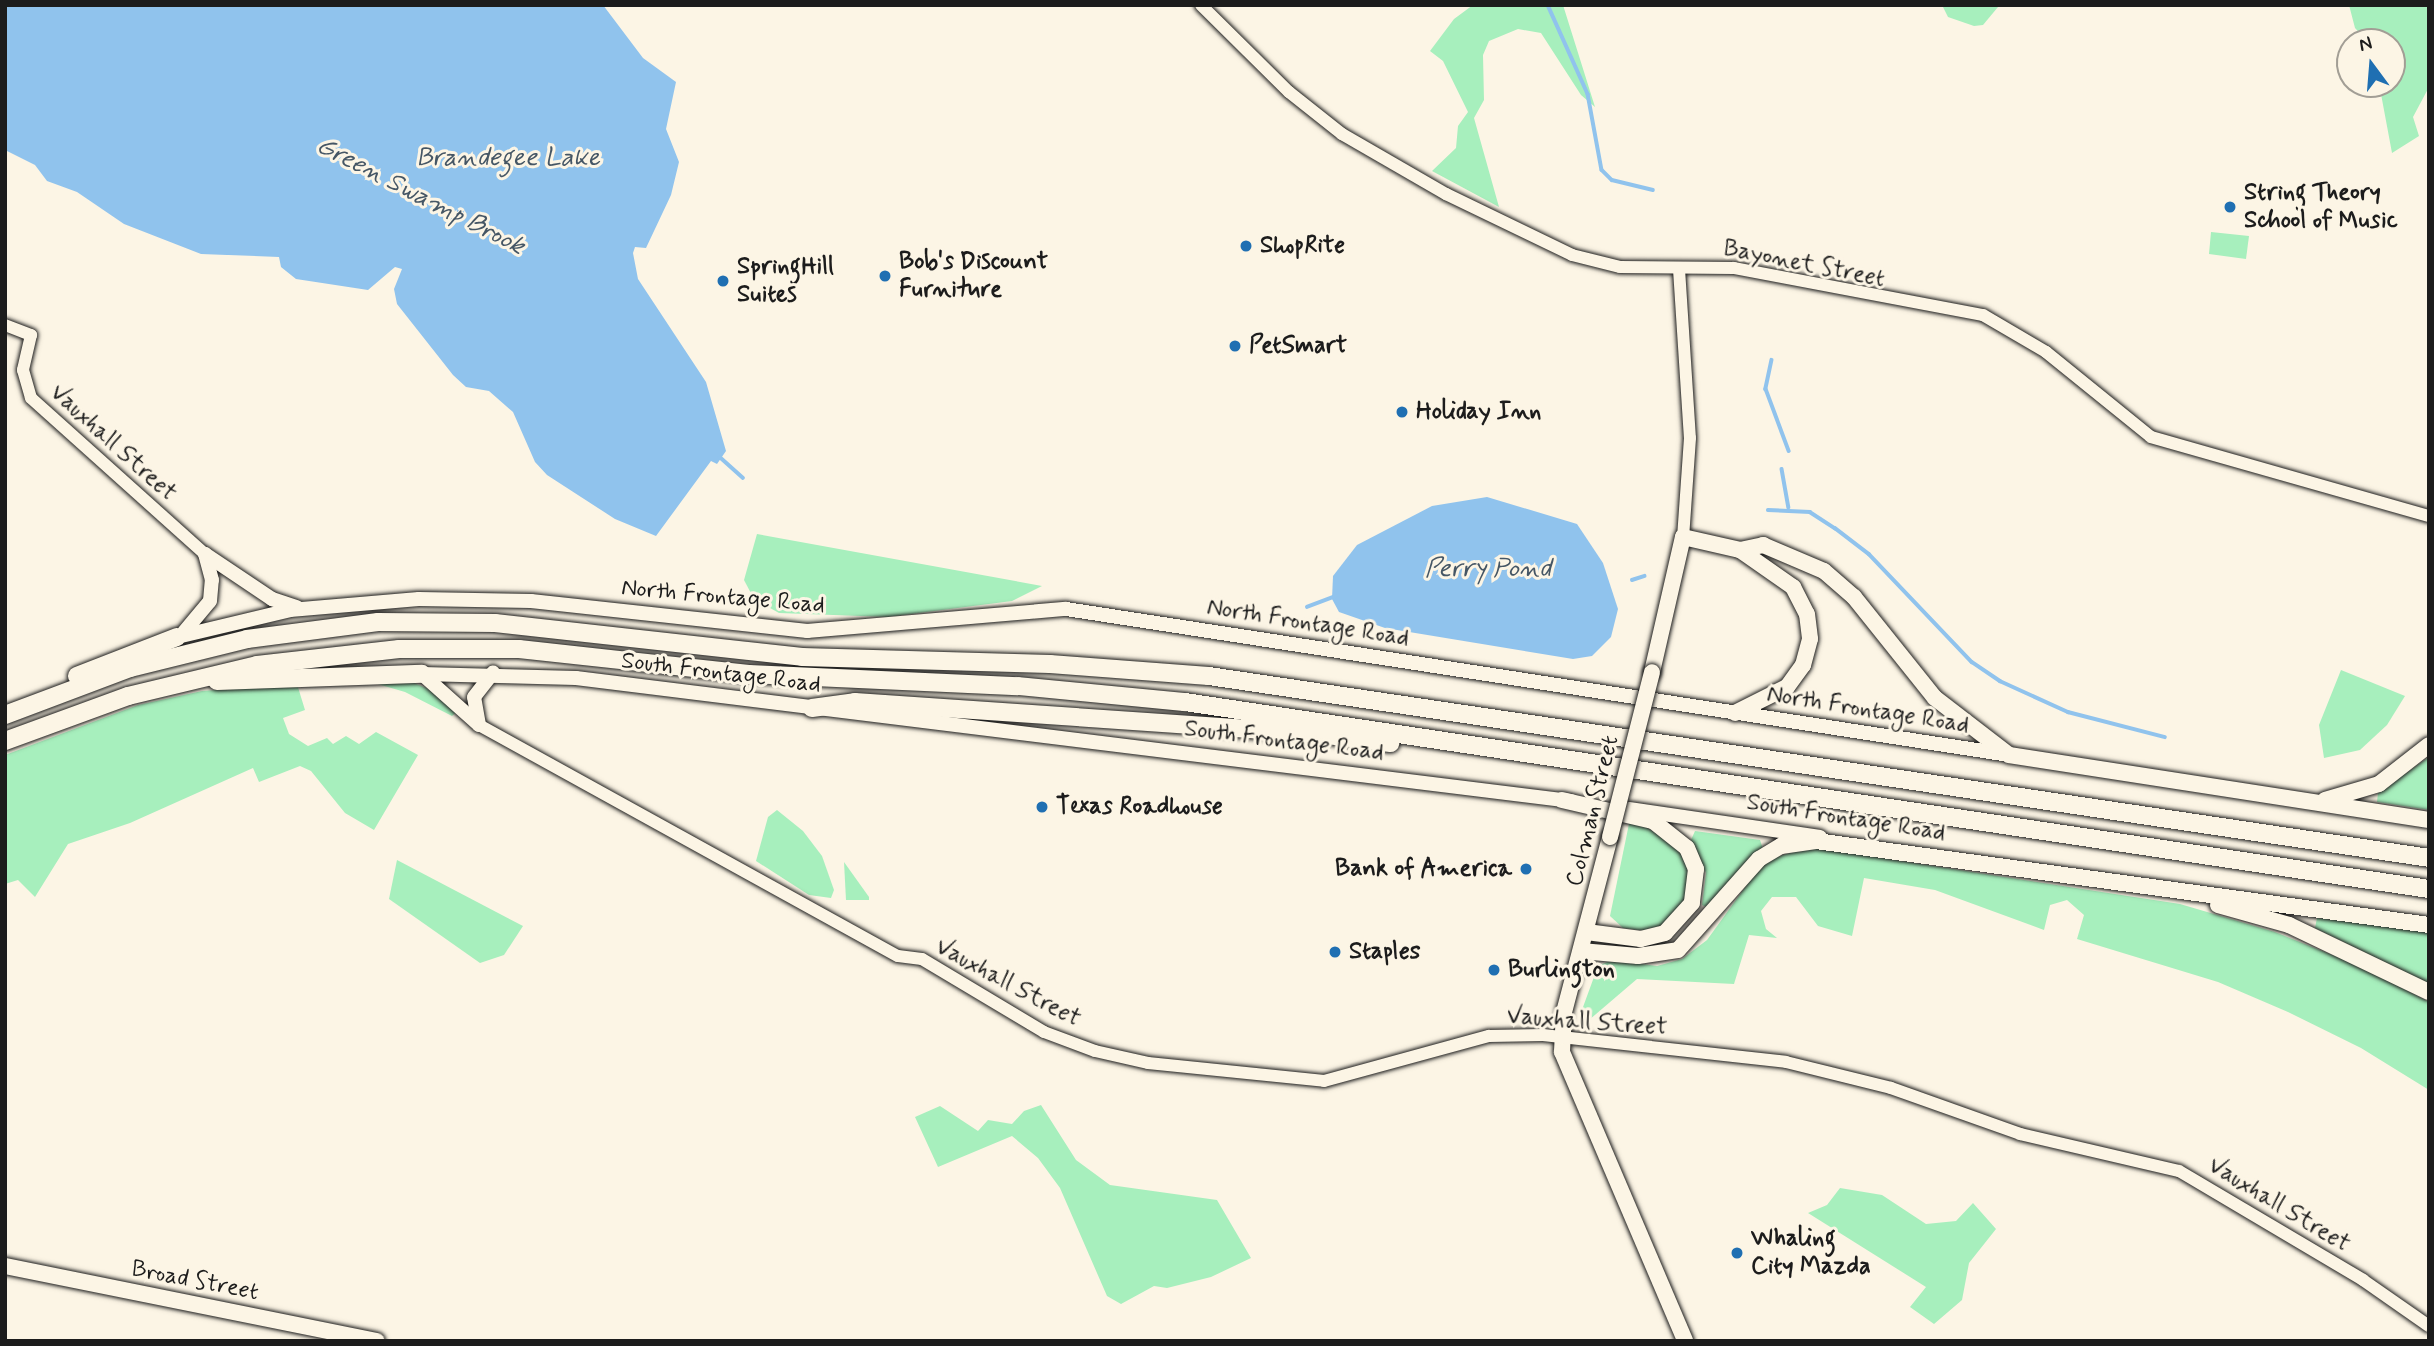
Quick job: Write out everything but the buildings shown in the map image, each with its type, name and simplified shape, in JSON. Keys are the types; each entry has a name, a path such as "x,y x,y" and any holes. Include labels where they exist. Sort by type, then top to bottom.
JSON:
{"highway":[{"path":"5,715 160,659 280,633 393,621 495,623 802,657 1049,664 1209,676 2429,859"},
{"path":"36,702 93,668 177,637"},
{"path":"5,741 175,683 327,655 519,649 774,676 1119,694 1441,739 2429,889"},
{"path":"175,683 422,674"},
{"path":"812,708 855,702 1312,733 1392,744 1441,739"}],"main road":[{"path":"1684,537 1740,550 1793,587 1807,614 1810,639 1803,665 1787,687 1735,713"},
{"name":"Colman Street","path":"1684,537 1561,1038 1569,1074 1685,1341"},
{"path":"1740,550 1760,545 1776,549 1831,576 1854,597 1934,698 2009,755"},
{"path":"205,554 272,599 304,608"},
{"path":"177,637 209,604 212,580 205,554"},
{"name":"North Frontage Road","path":"177,637 304,608 379,600 498,599 807,631 1078,610 2429,820"},
{"path":"479,725 474,697 493,673"},
{"name":"South Frontage Road","path":"422,674 493,673 576,678 1562,800 2137,885"},
{"path":"422,674 479,725"},
{"path":"2303,801 2373,787 2429,745"},
{"path":"1562,800 1653,821 1687,848 1696,869 1692,903 1665,933 1641,939 1586,932"},
{"path":"1581,951 1638,956 1678,950 1768,852 1796,842 1846,841"},
{"path":"2137,885 2429,925"},
{"path":"2137,885 2289,925 2429,992"},
{"name":"Broad Street","path":"5,1266 330,1336 377,1341"}],"street":[{"name":"Bayonet Street","path":"1201,5 1289,92 1388,163 1572,255 1620,267 1679,270 1734,268 1983,315 2046,352 2151,437 2429,516"},
{"name":"Colman Street","path":"1679,270 1690,438 1684,537"},
{"name":"Vauxhall Street","path":"5,325 31,335 23,377 31,398 205,554"},
{"name":"Vauxhall Street","path":"479,725 900,957 922,959 1044,1032 1148,1063 1324,1081 1381,1070 1468,1039 1561,1038 1786,1062 1891,1088 2020,1134 2179,1171 2363,1279 2429,1326"}],"green space":[{"path":"1473,5 1563,5 1595,107 1581,95 1541,33 1518,29 1489,41 1483,55 1484,100 1474,118 1499,207 1432,171 1456,148 1458,126 1468,112 1443,61 1430,51 1454,19"},
{"path":"1942,5 1998,7 1983,25 1974,26 1948,17"},
{"path":"2349,5 2429,5 2429,87 2413,117 2419,136 2392,153 2382,98 2406,98 2406,28 2355,28"},
{"path":"2211,232 2249,236 2246,259 2209,254"},
{"path":"757,534 1042,586 1012,601 888,617 779,613 754,599 744,580"},
{"path":"2341,670 2405,696 2387,725 2360,750 2324,758 2319,725"},
{"path":"364,680 409,681 429,689 457,712 452,716 405,692"},
{"path":"297,684 305,710 283,718 289,734 308,746 327,738 333,744 346,736 359,744 376,732 418,755 374,830 345,813 311,771 300,766 259,782 253,768 130,823 68,844 35,897 18,880 5,884 5,755 138,705 202,691"},
{"path":"2429,757 2429,810 2377,802 2378,793"},
{"path":"777,810 803,831 822,856 834,890 831,898 809,895 756,861 768,817"},
{"path":"1630,819 1672,841 1688,862 1691,892 1664,926 1646,931 1623,928 1610,916"},
{"path":"1695,831 1760,840 1763,849 1711,909 1702,905 1706,873 1691,840"},
{"path":"1810,847 2180,904 2275,932 2360,966 2429,1002 2429,1090 2361,1048 2288,1012 2218,982 2077,939 2084,915 2067,900 2050,905 2044,930 1935,890 1864,878 1852,936 1818,926 1796,897 1772,897 1761,911 1766,929 1777,938 1749,935 1734,984 1637,979 1582,1026 1579,1018 1598,966 1612,960 1657,966 1682,959 1707,940 1759,868 1776,857"},
{"path":"397,860 523,926 504,955 480,963 389,899"},
{"path":"844,862 869,897 869,900 846,900"},
{"path":"2317,918 2429,931 2429,984 2315,928"},
{"path":"1041,1105 1076,1160 1110,1185 1217,1200 1251,1258 1211,1277 1167,1288 1154,1286 1121,1304 1107,1296 1060,1188 1038,1158 1012,1136 938,1167 915,1117 940,1106 978,1131 988,1120 1012,1124 1024,1111"},
{"path":"1840,1188 1882,1195 1926,1224 1956,1221 1973,1203 1996,1229 1969,1263 1962,1300 1934,1324 1910,1307 1926,1287 1808,1213 1827,1205"}],"water":[{"name":"Brandegee Lake","path":"5,5 603,5 643,58 676,82 666,129 679,162 671,195 646,248 635,247 633,253 638,279 706,382 726,451 717,464 711,461 656,536 615,519 547,475 535,462 513,412 489,391 466,387 453,375 397,304 394,289 402,269 395,267 368,290 296,279 281,267 279,257 201,254 124,224 77,192 47,181 35,165 5,150"},
{"name":"Perry Pond","path":"1487,497 1577,524 1603,563 1618,609 1611,637 1592,656 1573,659 1385,628 1339,612 1332,599 1333,576 1357,545 1432,506"}],"waterway":[{"path":"1548,5 1588,94 1602,170 1612,180 1653,190"},
{"path":"1772,360 1766,389 1789,451"},
{"name":"Green Swamp Brook","path":"720,457 743,478"},
{"path":"1782,469 1789,507"},
{"name":"Green Swamp Brook","path":"1768,510 1810,512 1835,528 1869,554 1972,662 2000,681 2068,712 2165,737"},
{"name":"Green Swamp Brook","path":"1632,580 1644,576"},
{"name":"Green Swamp Brook","path":"1307,607 1335,596"}],"place":[{"name":"String Theory School of Music","path":"2230,207"},
{"name":"ShopRite","path":"1246,246"},
{"name":"Bob's Discount Furniture","path":"885,276"},
{"name":"SpringHill Suites","path":"723,281"},
{"name":"PetSmart","path":"1235,346"},
{"name":"Holiday Inn","path":"1402,412"},
{"name":"Texas Roadhouse","path":"1042,807"},
{"name":"Bank of America","path":"1526,869"},
{"name":"Staples","path":"1335,952"},
{"name":"Burlington","path":"1494,970"},
{"name":"Whaling City Mazda","path":"1737,1253"}]}
